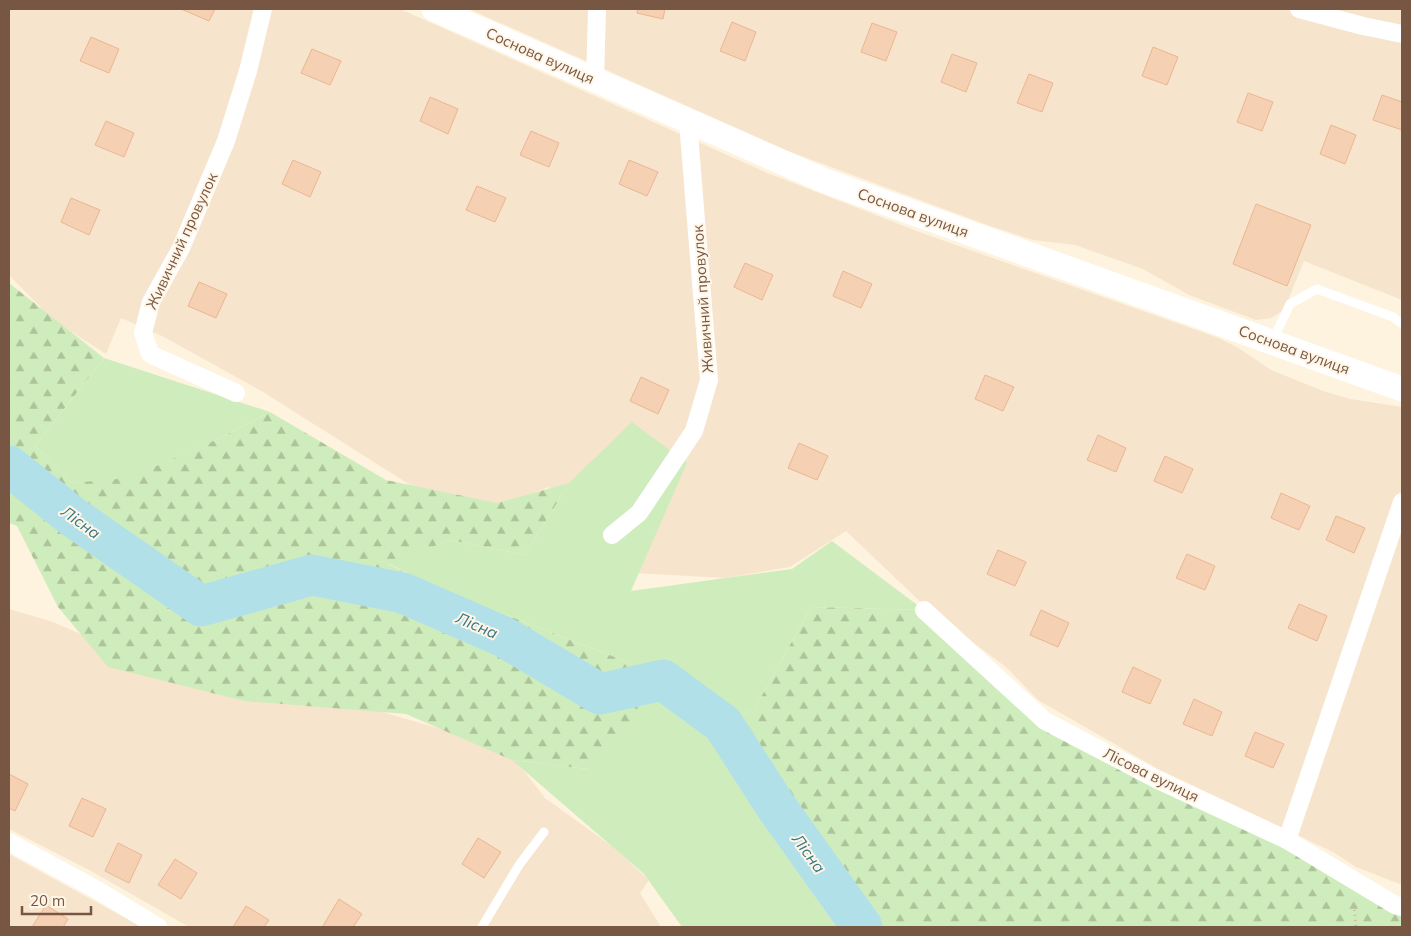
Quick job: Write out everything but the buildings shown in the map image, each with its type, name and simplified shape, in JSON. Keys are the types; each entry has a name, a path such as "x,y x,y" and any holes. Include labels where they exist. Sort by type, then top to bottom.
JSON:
{"street":[{"name":"Живичний провулок","path":"236,393 150,354 143,333 151,302 181,248 226,141 248,71 263,9"},
{"name":"Соснова вулиця","path":"434,9 833,184 1402,389"},
{"path":"595,81 597,9"},
{"path":"1299,9 1402,34"},
{"name":"Живичний провулок","path":"612,535 638,513 694,432 709,380 688,122"},
{"path":"1287,840 1402,502"},
{"name":"Лісова вулиця","path":"924,610 1045,722 1156,779 1287,840 1395,905 1402,907"},
{"path":"9,842 100,891 158,927"}],"lane":[{"path":"1272,342 1290,304 1317,289 1393,317 1402,324"},
{"path":"482,927 519,865 544,832"}],"shaded area":[{"path":"9,9 400,9 765,172 922,233 1216,337 1237,347 1271,370 1323,391 1350,399 1402,407 1402,885 1356,867 1333,852 1158,769 1038,700 1006,667 928,609 846,531 790,567 726,578 634,573 649,529 549,487 501,505 434,500 263,392 162,336 121,318 106,354 53,320 9,275"},
{"path":"469,9 1402,9 1402,300 1304,261 1284,310 1271,318 1256,320 1189,295 1143,269 1075,245 1033,240 990,226 788,151"},
{"path":"9,609 53,622 220,694 358,705 500,746 514,758 545,798 613,847 649,880 640,893 661,927 189,927 91,871 9,829"},
{"path":"9,854 32,867 142,927 9,927"}],"green space":[{"path":"9,283 104,358 35,446 71,483 129,478 218,439 270,412 386,480 497,503 569,483 525,555 450,540 388,564 449,593 630,663 640,721 588,769 512,760 406,714 244,701 108,667 58,607 17,526 9,523"},
{"path":"104,358 270,412 218,439 129,479 71,483 35,446"},
{"path":"632,422 687,463 631,591 792,569 832,541 924,610 811,607 755,708 723,724 777,808 862,927 682,927 644,874 512,760 588,769 630,663 449,593 387,563 450,540 525,555 569,483"},
{"path":"811,607 924,610 1045,721 1402,907 1402,927 862,927 777,808 723,724 755,708"}],"waterway":[{"name":"Лісна","path":"9,466 73,517 201,606 312,575 403,593 504,637 600,694 663,680 723,724 777,808 862,927"}]}
